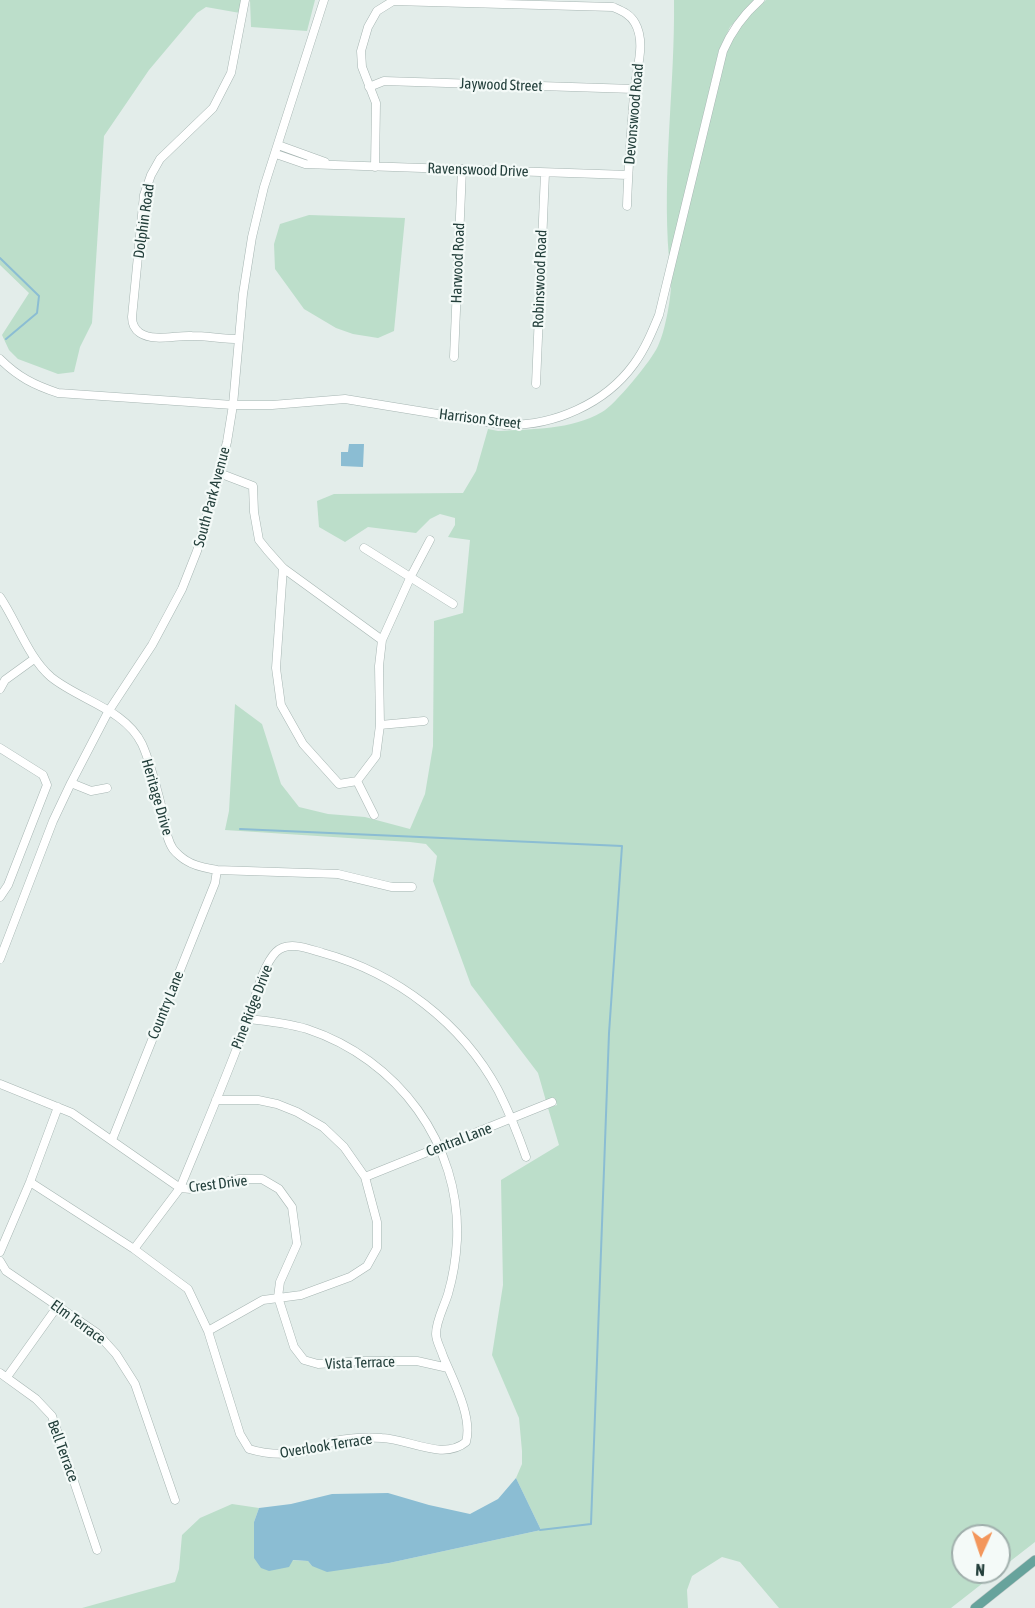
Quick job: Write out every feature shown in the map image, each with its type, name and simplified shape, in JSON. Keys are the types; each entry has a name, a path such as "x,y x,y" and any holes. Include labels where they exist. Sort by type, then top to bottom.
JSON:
{"main road":[{"path":"975,1608 1035,1560"}],"street":[{"name":"Dolphin Road","path":"239,339 146,336 136,330 132,317 144,195 151,175 160,159 213,108 231,73 245,0"},
{"name":"South Park Avenue","path":"0,959 53,821 71,783 108,712 152,645 182,589 197,551 227,442 252,237 264,187 324,0"},
{"name":"Harrison Street","path":"0,359 21,378 33,385 58,393 233,405 272,405 345,399 480,423 526,426 573,413 602,396 620,381 648,342 659,315 723,51 732,29 760,0"},
{"name":"Devonswood Road","path":"369,87 362,67 363,43 376,11 393,1 613,7 627,13 635,23 640,51 634,89 627,206"},
{"name":"Jaywood Street","path":"369,87 384,81 634,89"},
{"path":"369,87 376,103 377,114 375,167"},
{"name":"Ravenswood Drive","path":"277,149 329,164 628,175"},
{"name":"Harwood Road","path":"454,357 462,169"},
{"name":"Robinswood Road","path":"536,384 545,173"},
{"path":"219,473 253,486 254,512 259,540 283,568 382,640"},
{"path":"283,568 276,668 281,705 303,744 339,784 357,781 376,756 380,725 379,666 382,640 430,540"},
{"path":"364,548 453,604"},
{"name":"Heritage Drive","path":"0,597 13,615 34,659 52,677 108,712 133,731 142,745 173,849 186,861 203,868 217,870 338,874 392,887 412,886"},
{"path":"0,689 5,680 34,659"},
{"path":"380,725 424,721"},
{"path":"0,748 43,775 46,785 8,885 0,897"},
{"path":"357,781 374,815"},
{"path":"71,783 91,790 107,788"},
{"name":"Country Lane","path":"112,1140 215,883 217,870"},
{"name":"Pine Ridge Drive","path":"180,1188 248,1019 269,960 278,950 291,945 339,957 386,977 432,1008 482,1063 512,1119 526,1157"},
{"name":"Overlook Terrace","path":"30,1182 134,1250 188,1289 208,1331 240,1434 249,1449 264,1454 300,1452 335,1441 380,1437 447,1451 458,1449 466,1442 468,1423 436,1334 455,1258 457,1210 451,1179 439,1147 424,1119 405,1094 376,1065 354,1050 308,1029 281,1022 248,1019"},
{"path":"0,1084 72,1113 180,1188"},
{"path":"208,1331 263,1300 301,1295 350,1277 367,1266 377,1248 377,1222 365,1178 344,1148 323,1127 277,1104 258,1100 216,1100"},
{"name":"Central Lane","path":"365,1178 552,1102"},
{"path":"0,1252 30,1182 58,1107"},
{"name":"Crest Drive","path":"134,1250 180,1188 190,1189 239,1179 262,1179 279,1190 292,1206 297,1244 280,1282 278,1297"},
{"name":"Elm Terrace","path":"0,1261 6,1271 98,1333 127,1369 135,1384 175,1500"},
{"name":"Vista Terrace","path":"278,1297 294,1347 304,1360 318,1364 417,1361 448,1368"},
{"path":"4,1375 57,1307"},
{"name":"Bell Terrace","path":"4,1375 36,1399 52,1416 98,1550"}],"green space":[{"path":"0,0 242,0 240,13 206,7 197,13 149,70 104,136 92,323 80,347 74,372 58,374 18,359 9,350 2,335 29,293 0,265"},
{"path":"250,0 315,0 307,31 251,27"},
{"path":"674,0 755,0 730,27 719,50 669,258 667,194"},
{"path":"766,0 1035,0 1035,1542 1011,1561 1011,1524 951,1524 951,1584 982,1584 951,1608 779,1608 740,1562 722,1557 692,1576 687,1590 688,1608 82,1608 175,1582 179,1569 182,1535 200,1518 232,1504 259,1508 254,1522 254,1558 308,1561 312,1566 353,1568 389,1563 541,1530 516,1478 522,1464 519,1418 492,1355 503,1285 501,1180 559,1145 548,1108 557,1105 555,1098 546,1101 538,1073 471,985 433,881 437,856 426,844 225,830 229,811 235,704 262,724 281,784 299,807 328,814 365,817 410,829 425,794 433,746 434,621 463,613 470,540 448,537 455,525 455,518 440,514 430,519 416,533 368,527 345,542 319,527 317,501 334,494 463,493 476,471 488,429 498,431 538,429 577,422 602,412 623,392 654,353 663,332 671,279 726,52 743,24"},
{"path":"309,215 405,218 394,331 378,338 353,334 336,328 304,309 275,269 274,244 280,224"}],"water":[{"path":"349,444 364,444 363,467 341,466 341,452 348,452"},
{"path":"516,1478 541,1530 389,1563 327,1572 312,1566 308,1561 293,1560 289,1567 269,1571 261,1568 254,1558 254,1522 259,1508 291,1504 332,1494 388,1493 470,1514 498,1499"}],"waterway":[{"path":"0,258 39,296 37,313 6,339"},
{"path":"240,829 622,846 609,1033 591,1524 540,1530"}]}
